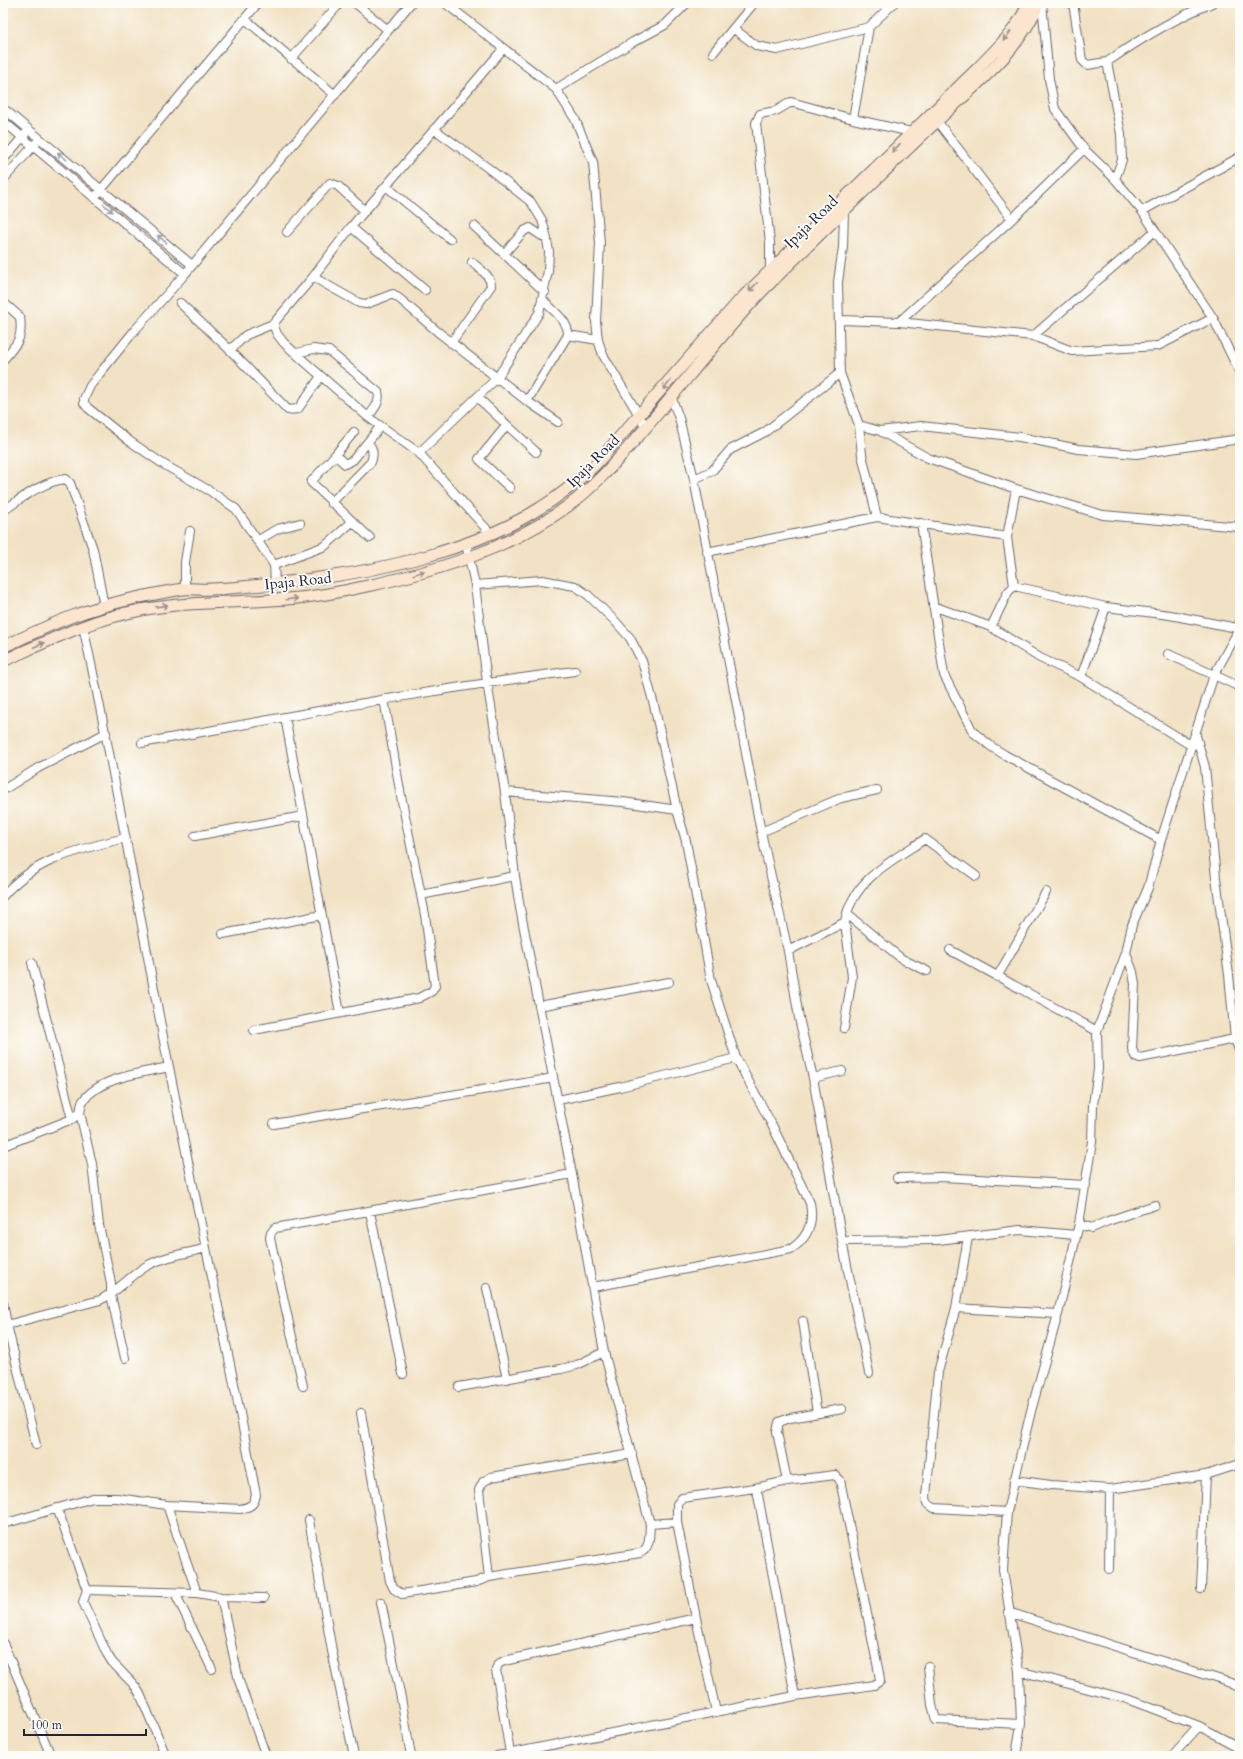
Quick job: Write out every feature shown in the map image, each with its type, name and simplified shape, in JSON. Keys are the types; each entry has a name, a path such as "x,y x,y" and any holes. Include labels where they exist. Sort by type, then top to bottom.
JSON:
{"main road":[{"name":"Ipaja Road","path":"3,647 72,616 104,606 185,589 212,589 327,577 396,563 466,544 514,523 540,508 579,480 595,465 639,417 739,301 977,69 1018,22 1028,3"},
{"name":"Ipaja Road","path":"3,661 83,626 126,613 164,606 212,602 288,599 343,591 407,577 497,547 566,507 602,477 672,399 741,313 844,210 983,79 1025,31 1041,3"}],"street":[{"path":"95,197 258,3"},
{"path":"291,59 340,3"},
{"path":"355,3 388,30"},
{"path":"275,583 274,565 236,508 163,464 128,440 88,408 84,403 90,386 135,330 185,274 411,3"},
{"path":"445,3 556,89 575,119 593,162 600,243 596,321 598,340 603,355 646,427"},
{"path":"556,89 633,42 665,25 687,3"},
{"path":"713,53 754,3"},
{"path":"734,29 757,46 777,50 868,27 894,3"},
{"path":"1041,3 1049,79 1055,109 1084,149 1115,179 1142,211 1213,318 1240,372"},
{"path":"1073,3 1082,60 1087,65 1107,62 1131,45 1188,13 1212,3"},
{"path":"245,19 335,95"},
{"path":"853,120 868,27"},
{"path":"230,350 246,335 273,324 313,277 351,227 387,188 434,129 503,49"},
{"path":"1107,62 1121,134 1122,160 1115,179"},
{"path":"770,270 770,242 756,123 760,114 776,111 791,102 853,120 912,131 923,135"},
{"path":"3,108 192,265"},
{"path":"3,121 185,274"},
{"path":"937,121 1012,219"},
{"path":"3,160 29,129"},
{"path":"419,453 497,378 540,313 548,271 549,252 542,220 531,202 488,168 434,129"},
{"path":"3,180 40,138"},
{"path":"899,322 1012,219 1084,149"},
{"path":"1142,211 1240,157"},
{"path":"287,232 330,183 338,186 365,211"},
{"path":"387,188 450,239"},
{"path":"844,210 843,247 838,282 840,373 859,425 862,455 876,517"},
{"path":"474,226 504,254 544,296 569,330 568,335 527,401"},
{"path":"351,227 425,290"},
{"path":"504,254 524,231 530,228 542,236 546,234"},
{"path":"1033,336 1155,232"},
{"path":"451,343 491,286 491,281 488,276 472,262"},
{"path":"313,277 359,303 366,304 393,294 451,343 527,401 558,422"},
{"path":"3,302 20,317 22,328 20,340 3,360"},
{"path":"180,302 230,350 288,410 298,409 321,376"},
{"path":"839,320 899,322 1033,336 1072,351 1158,346 1213,318"},
{"path":"273,324 280,338 321,376 380,427 419,453 490,533"},
{"path":"568,335 598,340"},
{"path":"297,353 313,350 329,351 378,392 380,397 377,406 368,417"},
{"path":"694,479 712,470 730,450 765,432 840,373"},
{"path":"477,397 536,452"},
{"path":"672,399 694,479 761,832 788,951 799,1018 869,1373"},
{"path":"506,425 479,459 510,488"},
{"path":"859,425 880,431 928,458 1016,489 1103,515 1240,527"},
{"path":"880,431 922,426 1020,437 1078,449 1136,454 1240,439"},
{"path":"335,455 345,464 353,460 380,427"},
{"path":"354,432 311,482 370,538"},
{"path":"331,502 371,462 373,455 372,448 368,442"},
{"path":"3,511 29,494 56,480 66,479 70,483 93,549 104,606"},
{"path":"1014,586 1007,537 1016,489"},
{"path":"707,552 876,517 1007,537"},
{"path":"257,541 277,528 300,522"},
{"path":"274,565 325,546 352,522"},
{"path":"921,523 944,675 973,732 1005,755 1161,840"},
{"path":"185,589 185,562 190,531"},
{"path":"361,1413 390,1581 394,1589 402,1594 476,1582 490,1577 640,1553 644,1551 648,1544 650,1524 604,1352 572,1174 514,876 505,792 487,682 475,585 466,544"},
{"path":"475,585 542,580 575,586 588,595 630,638 642,661 654,705 677,810 686,842 711,980 736,1058 770,1121 810,1203 812,1214 810,1228 805,1237 799,1244 791,1249 593,1287"},
{"path":"1014,586 1106,607 1238,624 1237,637 1214,675 1161,840 1148,888 1132,925 1126,953 1097,1032 1098,1069 1093,1105 1092,1142 1079,1224 1058,1314 1014,1480 1007,1512 1003,1570 1008,1612 1019,1671 1021,1724 1016,1756"},
{"path":"991,628 1008,592 1014,586"},
{"path":"933,606 991,628 1040,658 1081,676 1192,746"},
{"path":"1081,676 1106,607"},
{"path":"3,1524 93,1498 117,1498 166,1505 240,1509 249,1507 255,1502 256,1495 226,1341 169,1067 144,927 125,838 106,733 83,626"},
{"path":"1168,654 1240,687"},
{"path":"142,743 384,699 487,682 575,671"},
{"path":"254,1030 419,998 434,989 436,984 421,895 401,796 384,699"},
{"path":"285,717 340,1013"},
{"path":"1195,731 1205,767 1216,878 1229,975 1235,1039 1240,1053"},
{"path":"3,790 38,768 106,733"},
{"path":"761,832 841,798 878,790"},
{"path":"505,792 623,802 677,810"},
{"path":"195,836 304,816"},
{"path":"3,896 14,883 42,864 81,849 125,838"},
{"path":"844,1028 852,977 846,918 858,890 869,878 885,865 925,839 976,876"},
{"path":"421,895 514,876"},
{"path":"997,977 1046,892"},
{"path":"223,934 322,915"},
{"path":"788,951 846,918"},
{"path":"846,918 902,959 927,972"},
{"path":"950,950 1097,1032"},
{"path":"1126,953 1133,972 1135,984 1132,1049 1135,1056 1140,1058 1235,1039"},
{"path":"32,963 72,1118"},
{"path":"539,1006 669,982"},
{"path":"558,1100 620,1087 736,1058"},
{"path":"125,1358 111,1295 111,1282 99,1225 92,1164 80,1113 82,1102 91,1092 101,1085 169,1067"},
{"path":"812,1078 842,1071"},
{"path":"274,1124 380,1106 474,1093 553,1078"},
{"path":"3,1146 72,1118 80,1113"},
{"path":"303,1386 270,1238 271,1233 275,1228 370,1212 572,1174"},
{"path":"898,1178 942,1177 1086,1185"},
{"path":"1079,1224 1092,1228 1155,1205"},
{"path":"370,1212 403,1374"},
{"path":"842,1241 968,1238 1020,1230 1076,1236"},
{"path":"968,1238 956,1308 938,1372 926,1496 927,1503 934,1508 1007,1512"},
{"path":"5,1325 100,1300 111,1295 143,1268 157,1260 206,1248"},
{"path":"487,1288 507,1379"},
{"path":"3,1302 5,1325 36,1445"},
{"path":"956,1308 1058,1314"},
{"path":"803,1321 817,1412"},
{"path":"459,1387 572,1366 604,1352"},
{"path":"787,1481 777,1432 778,1425 782,1420 790,1418 817,1412 842,1409"},
{"path":"490,1577 479,1490 483,1482 491,1477 632,1454"},
{"path":"1014,1480 1051,1485 1110,1489 1206,1474 1240,1464"},
{"path":"1201,1589 1206,1474"},
{"path":"497,1756 510,1753 716,1712 795,1696 874,1685 880,1681 840,1480 834,1475 682,1498 677,1504 677,1522 716,1712"},
{"path":"755,1488 758,1495 795,1696"},
{"path":"1109,1569 1110,1489"},
{"path":"166,1505 197,1593"},
{"path":"57,1508 87,1590 84,1598 86,1608 112,1662 136,1686 166,1756"},
{"path":"309,1520 332,1651 354,1756"},
{"path":"650,1524 677,1522"},
{"path":"87,1590 197,1593 221,1597 264,1598"},
{"path":"175,1593 212,1668"},
{"path":"221,1597 239,1680 266,1756"},
{"path":"381,1602 401,1698 411,1756"},
{"path":"1008,1612 1240,1686"},
{"path":"510,1753 496,1670 498,1664 504,1661 696,1618"},
{"path":"3,1643 51,1756"},
{"path":"928,1666 932,1705 936,1720 1021,1724"},
{"path":"1019,1671 1127,1699 1199,1726 1240,1748"},
{"path":"1172,1756 1199,1726"}]}
